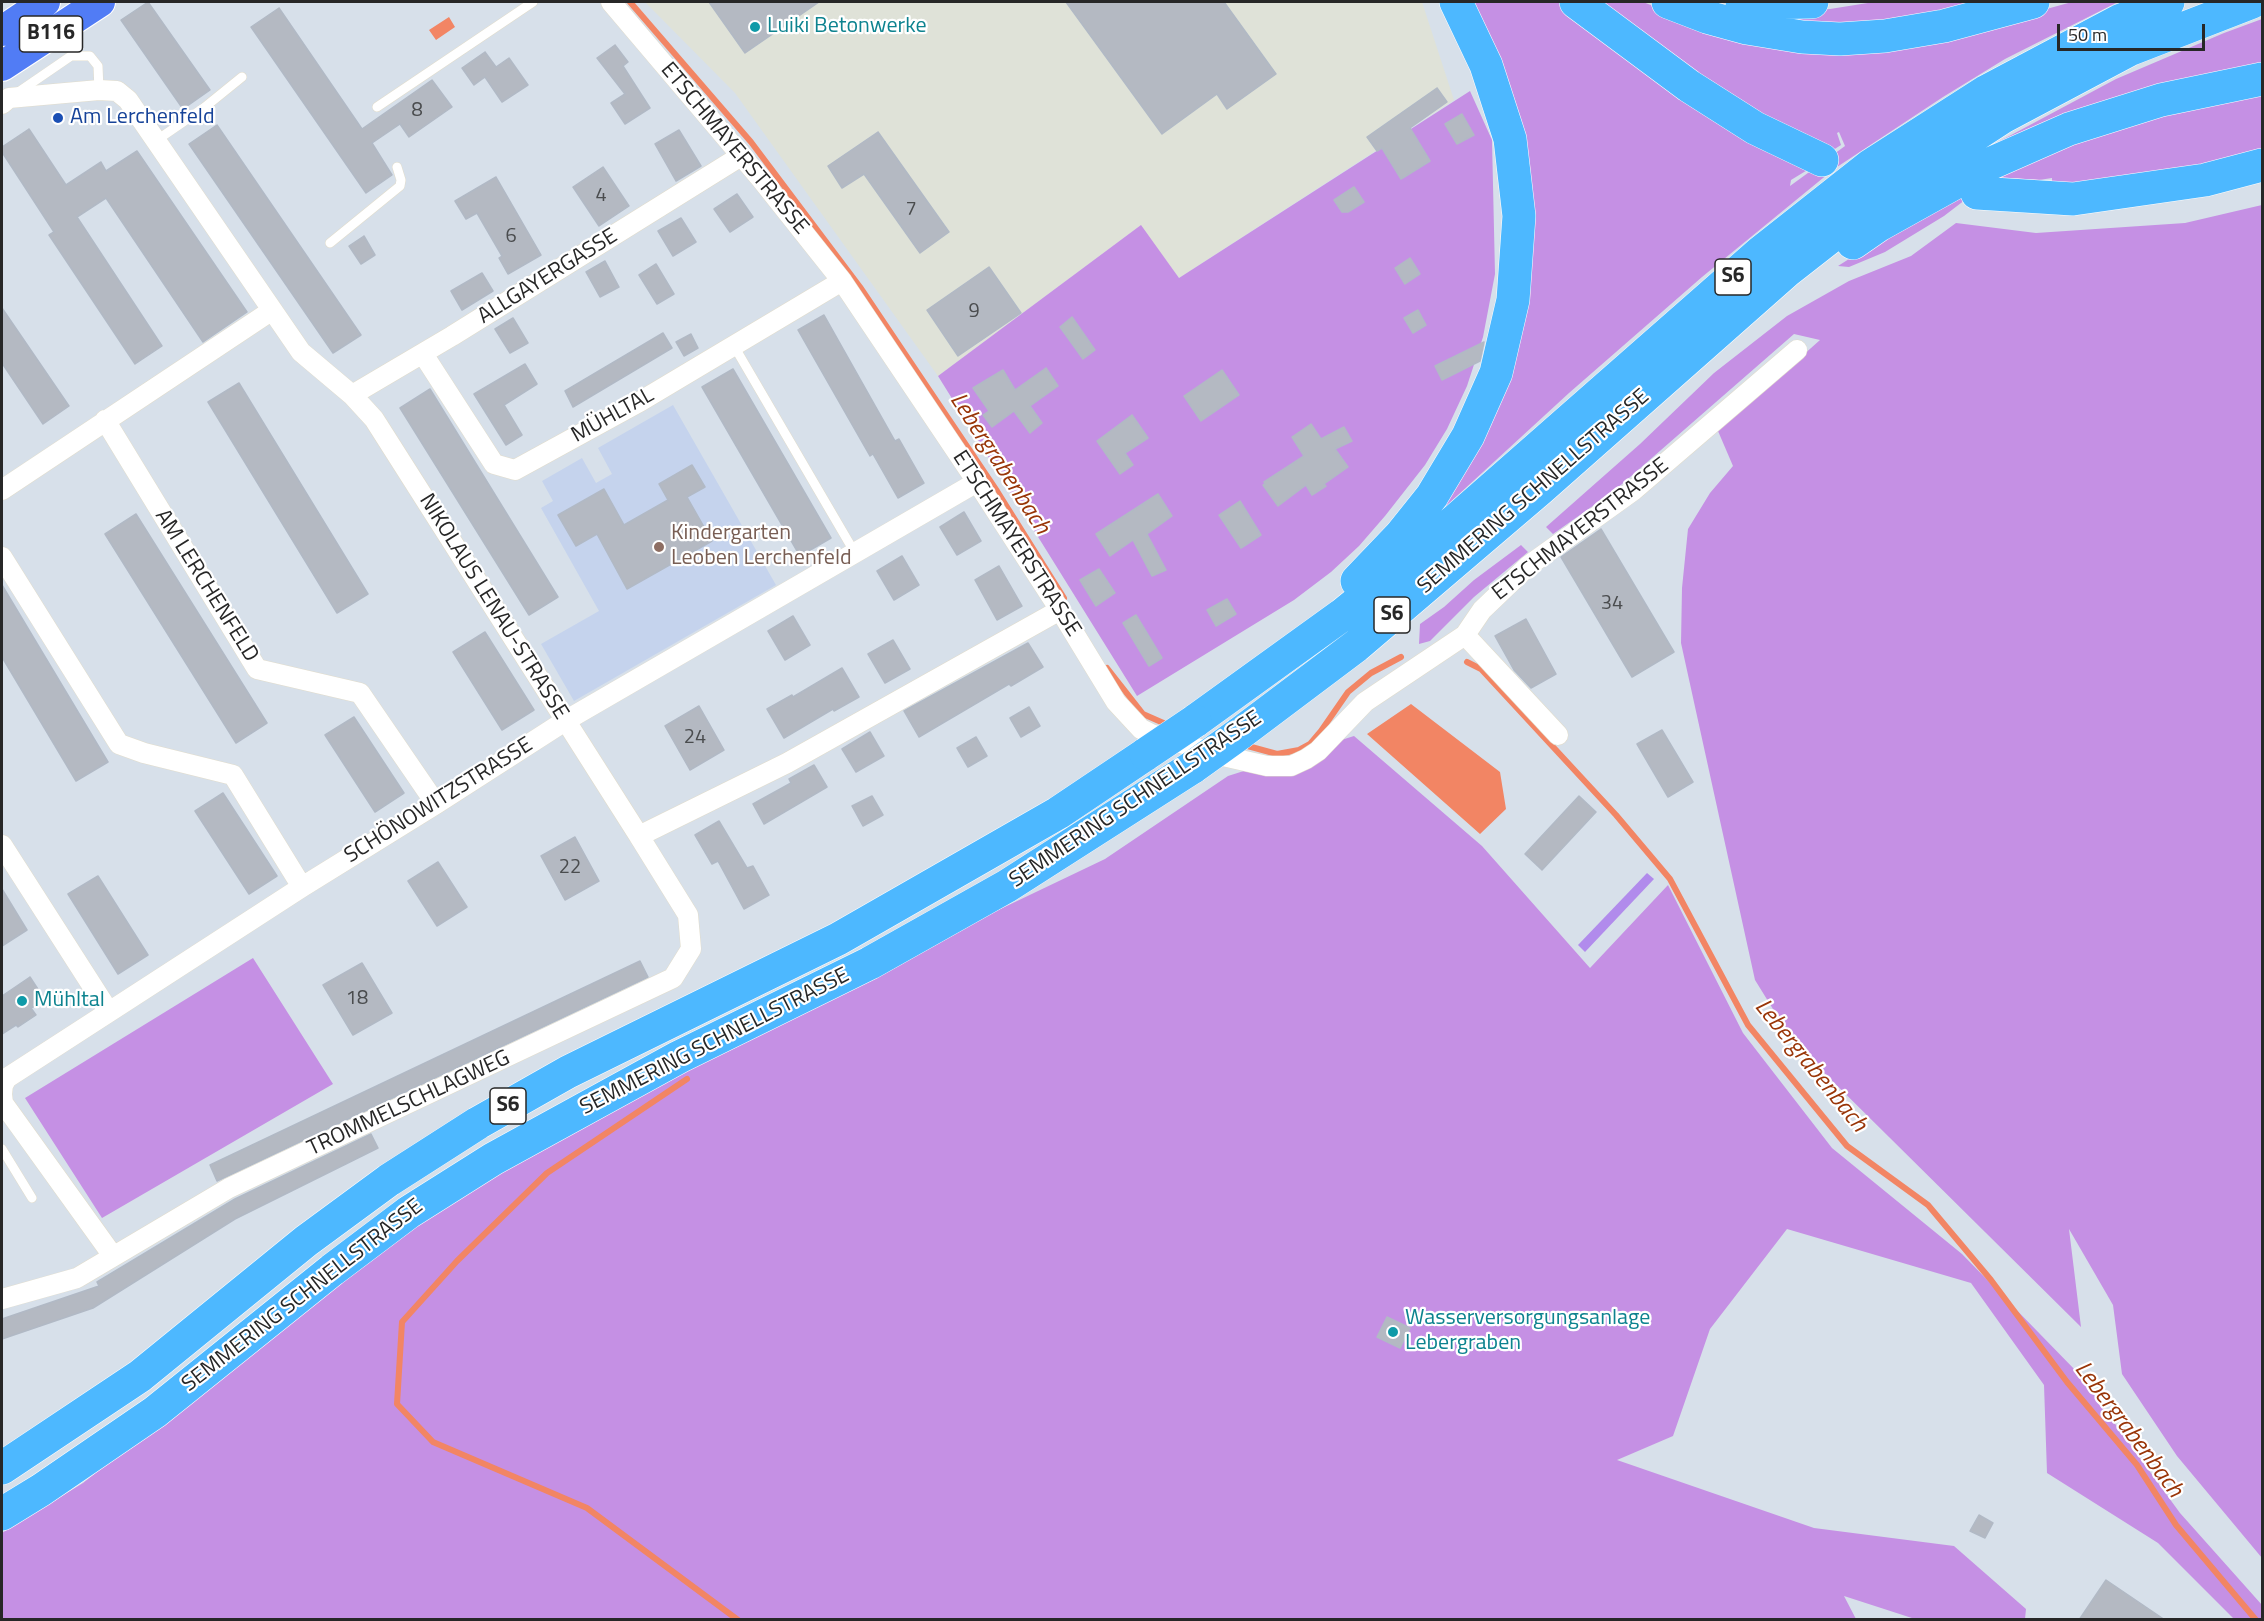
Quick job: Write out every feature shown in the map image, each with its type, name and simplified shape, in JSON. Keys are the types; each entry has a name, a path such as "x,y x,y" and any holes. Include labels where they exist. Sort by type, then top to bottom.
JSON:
{"highway":[{"path":"1342,615 1357,580 1400,536 1432,496 1468,436 1496,373 1513,300 1519,216 1510,139 1486,65 1456,2"},
{"path":"1576,2 1689,87 1755,128 1822,160"},
{"path":"1668,2 1707,17 1747,28 1802,37 1840,39 1885,36 1944,26 2033,2"},
{"path":"1742,2 1812,2"},
{"name":"SEMMERING SCHNELLSTRASSE","path":"2,1468 140,1376 306,1242 389,1180 478,1123 568,1072 838,939 1058,813 1195,721 1342,615 1484,497 1761,252 1870,166 1986,91 2119,21 2168,2"},
{"name":"SEMMERING SCHNELLSTRASSE","path":"2,1514 155,1412 351,1255 409,1212 493,1159 679,1057 870,963 1007,886 1193,767 1356,646 1540,489 1788,270 1889,191 2003,117 2131,49 2252,2"},
{"path":"1788,270 1835,256 1879,225 1985,166 2069,129 2161,100 2262,79"},
{"path":"1977,193 2073,199 2205,180 2262,165"}],"main road":[{"name":"B116","path":"2,31 45,2"},
{"name":"B116","path":"2,66 100,2"}],"street":[{"name":"ETSCHMAYERSTRASSE","path":"611,2 741,156 842,282 977,482 1116,702 1141,729 1223,756 1267,766 1291,765 1318,752 1365,702 1465,635 1482,610 1528,566 1634,490 1797,350"},
{"name":"NIKOLAUS LENAU-STRASSE","path":"5,101 99,90 117,91 123,94 157,140 301,352 352,395 380,429 639,836"},
{"name":"ALLGAYERGASSE","path":"352,395 423,354 741,156"},
{"name":"MÜHLTAL","path":"423,354 494,464 515,470 641,401 842,282"},
{"path":"2,490 271,311"},
{"name":"AM LERCHENFELD","path":"105,420 257,669 360,693 436,804"},
{"name":"SCHÖNOWITZSTRASSE","path":"2,1094 7,1078 302,887 565,721 977,482"},
{"path":"2,557 119,744 144,753 233,775 302,887"},
{"path":"639,836 787,763 1060,610"},
{"path":"1465,635 1557,735"},
{"name":"TROMMELSCHLAGWEG","path":"2,1299 77,1278 229,1188 673,978 691,949 688,915 639,836"},
{"path":"2,845 110,1012"},
{"path":"2,1094 3,1102 113,1256"}],"lane":[{"path":"377,107 533,2"},
{"path":"5,101 71,56 90,56 98,66 99,90"},
{"path":"157,140 206,107 242,77"},
{"path":"330,243 400,186 401,180 397,167"},
{"path":"734,346 855,553"},
{"path":"2,1149 32,1198"}],"shaded area":[{"path":"645,2 1422,2 1454,100 1179,278 1140,226 938,376 735,93"},
{"path":"1464,2 1558,2 1610,42 1809,169 1791,180 1790,186 1845,146 1839,132 1837,133 1841,145 1830,152 1756,119 1595,2 1643,2 1709,28 2010,19 2072,2 2118,2 2005,59 1834,169 1702,277 1569,393 1446,506 1442,502 1526,268"},
{"path":"1874,2 1990,2 1911,21 1830,28 1759,13 1830,9"},
{"path":"449,17 455,27 436,40 429,30"},
{"path":"2262,19 2262,68 1985,149 2116,79"},
{"path":"2262,90 2262,150 2113,185 2042,182 2052,181 2052,178 2039,180 1995,177 1944,216 1885,252 1849,267 1838,266 1934,205 1998,172 2139,118"},
{"path":"1470,91 1492,140 1495,274 1483,337 1467,386 1447,429 1425,465 1385,516 1359,546 1331,572 1294,600 1137,696 938,376 1141,225 1179,278"},
{"path":"2262,205 2262,1558 2177,1456 2122,1374 2113,1305 2069,1229 2081,1327 1794,1043 1755,980 1681,643 1682,588 1688,529 1710,493 1733,466 1718,431 1820,340 1794,334 1614,491 1553,534 1546,527 1640,444 1714,373 1787,316 1849,281 1911,256 1956,223 2036,233 2185,223"},
{"name":"Kindergarten Leoben Lerchenfeld","path":"673,405 776,585 574,701 541,644 599,611 541,508 553,501 542,481 582,458 596,483 612,474 598,448"},
{"path":"1521,545 1528,552 1474,597 1430,641 1419,644 1420,624"},
{"path":"1411,704 1500,772 1506,809 1480,834 1367,734"},
{"path":"1354,736 1482,846 1590,968 1668,885 1743,1033 1832,1148 1962,1254 2078,1373 2180,1513 2262,1605 2262,1619 2234,1619 2158,1543 2047,1473 2044,1385 1971,1283 1787,1229 1710,1329 1673,1436 1617,1460 1814,1528 1954,1546 2026,1609 2025,1619 1915,1619 1844,1596 1856,1619 2,1620 2,1533 83,1483 346,1275 527,1150 992,913 1105,859 1228,776"},
{"path":"1647,873 1654,879 1585,952 1578,945"},
{"path":"253,958 333,1084 102,1218 25,1098"}],"building":[{"path":"148,2 210,90 183,109 121,20"},
{"name":"Luiki Betonwerke","path":"709,2 819,2 745,53"},
{"path":"1066,2 1224,2 1276,74 1227,109 1217,94 1162,134"},
{"path":"279,8 362,129 432,80 452,107 409,137 400,124 372,143 392,175 366,193 251,27"},
{"path":"615,45 628,62 623,66 650,108 625,124 611,103 625,94 597,58"},
{"path":"485,52 496,67 509,58 528,85 502,102 485,77 474,85 462,68"},
{"path":"1437,88 1447,102 1410,128 1430,161 1401,179 1382,148 1377,151 1367,137"},
{"path":"1462,114 1474,135 1457,144 1445,124"},
{"path":"217,125 361,335 333,353 189,144"},
{"path":"29,129 66,185 101,162 106,171 137,151 247,312 203,342 106,198 77,217 162,346 135,364 49,235 54,232 2,152 2,147"},
{"path":"679,130 701,166 676,181 655,144"},
{"path":"878,132 949,232 920,253 864,174 842,188 828,166"},
{"path":"603,167 629,206 599,226 573,187"},
{"path":"496,177 541,255 508,274 499,258 502,256 477,213 466,219 455,201"},
{"path":"1354,187 1364,202 1348,212 1342,212 1334,200"},
{"path":"737,194 753,217 730,232 714,209"},
{"path":"681,218 696,242 673,256 658,231"},
{"path":"364,236 375,255 361,264 349,246"},
{"path":"1410,258 1420,274 1405,284 1395,268"},
{"path":"605,261 619,287 600,297 586,272"},
{"path":"656,264 674,294 657,304 639,275"},
{"path":"989,267 1021,313 958,356 927,310"},
{"path":"482,273 493,291 462,310 451,291"},
{"path":"2,308 69,406 43,424 2,363"},
{"path":"1418,310 1426,325 1413,333 1404,318"},
{"path":"824,315 895,441 899,439 924,483 898,498 873,454 870,456 798,330"},
{"path":"1072,317 1095,350 1083,359 1060,327"},
{"path":"513,318 528,343 510,353 495,329"},
{"path":"663,333 672,348 573,407 565,391"},
{"path":"691,334 698,348 684,356 676,342"},
{"path":"1484,342 1480,361 1442,380 1435,366"},
{"path":"525,364 537,384 504,405 522,435 506,445 474,394"},
{"path":"1046,368 1058,386 1030,406 1042,423 1030,433 1014,411 992,427 983,415 989,411 973,388 1003,370 1015,390"},
{"path":"733,369 831,538 800,556 702,387"},
{"path":"1222,370 1239,395 1201,421 1184,396"},
{"path":"239,383 368,594 337,613 208,402"},
{"path":"430,389 558,597 529,615 400,408"},
{"path":"1132,415 1148,438 1125,453 1133,465 1120,474 1097,441"},
{"path":"1311,424 1321,439 1344,427 1352,441 1335,449 1348,467 1312,495 1306,485 1278,506 1263,485 1264,482 1304,456 1292,437"},
{"path":"692,465 705,487 687,497 712,541 627,589 597,534 576,546 558,515 604,489 624,525 668,500 659,484"},
{"path":"1158,494 1172,516 1147,534 1166,570 1152,576 1133,540 1110,556 1096,534"},
{"path":"1240,501 1261,535 1241,548 1219,515"},
{"path":"964,512 981,541 957,555 940,527"},
{"path":"136,514 267,723 236,743 105,534"},
{"path":"1601,529 1674,652 1632,677 1561,557"},
{"path":"902,556 919,585 894,600 877,571"},
{"path":"999,566 1022,606 997,620 975,580"},
{"path":"1099,569 1115,593 1096,606 1080,580"},
{"path":"2,585 108,762 76,781 2,657"},
{"path":"1227,599 1236,614 1216,626 1207,610"},
{"path":"1136,615 1162,658 1149,666 1123,623"},
{"path":"793,616 810,645 785,660 768,631"},
{"path":"1526,619 1556,674 1531,688 1514,670 1495,636"},
{"path":"485,632 534,710 502,730 453,652"},
{"path":"893,640 910,669 885,683 868,654"},
{"path":"1028,643 1043,667 1011,686 1009,684 919,737 904,711"},
{"path":"842,668 859,697 834,711 833,709 784,738 767,709 792,695 793,697"},
{"path":"699,706 724,750 690,770 665,726"},
{"path":"1029,707 1040,726 1021,737 1010,718"},
{"path":"354,717 404,793 375,812 325,735"},
{"path":"1662,730 1693,782 1668,797 1637,744"},
{"path":"870,732 884,756 856,772 842,749"},
{"path":"976,737 987,756 968,767 957,748"},
{"path":"814,765 827,787 764,824 753,804 791,783 789,779"},
{"path":"223,793 277,876 249,894 195,811"},
{"path":"872,796 883,815 863,826 852,806"},
{"path":"1579,796 1596,812 1542,870 1525,854"},
{"path":"719,821 747,868 753,866 769,895 744,909 718,861 712,864 695,835"},
{"path":"575,837 599,881 565,900 541,856"},
{"path":"438,862 467,907 437,926 408,881"},
{"path":"98,876 148,955 118,974 68,894"},
{"path":"2,889 27,930 2,946"},
{"path":"640,961 648,977 217,1181 210,1165"},
{"path":"362,963 392,1013 353,1035 323,985"},
{"name":"Mühltal","path":"30,977 45,1000 31,1008 36,1015 2,1034 2,996"},
{"path":"371,1134 378,1148 235,1219 93,1308 2,1339 2,1319 99,1286 97,1282 235,1199"},
{"name":"Wasserversorgungsanlage Lebergraben","path":"1387,1317 1410,1328 1400,1348 1377,1337"},
{"path":"1979,1515 1993,1523 1985,1538 1970,1531"},
{"path":"2106,1580 2165,1620 2079,1620"}],"waterway":[{"name":"Lebergrabenbach","path":"630,2 751,142 860,287 997,491 1064,598"},
{"name":"Lebergrabenbach","path":"1244,745 1277,754 1299,750 1310,744 1348,692 1371,673 1401,657"},
{"name":"Lebergrabenbach","path":"1467,662 1481,669 1616,815 1670,879 1748,1025 1847,1146 1928,1205 1991,1280 2067,1382 2137,1465 2176,1525 2256,1620"},
{"name":"Lebergrabenbach","path":"1107,668 1143,714 1168,725"},
{"path":"687,1079 547,1173 457,1261 402,1322 397,1404 433,1442 587,1508 738,1620"}],"place":[{"name":"Luiki Betonwerke","path":"755,27"},
{"name":"Am Lerchenfeld","path":"58,118"},
{"name":"Kindergarten Leoben Lerchenfeld","path":"659,547"},
{"name":"Mühltal","path":"22,1001"},
{"name":"Wasserversorgungsanlage Lebergraben","path":"1393,1332"}]}
